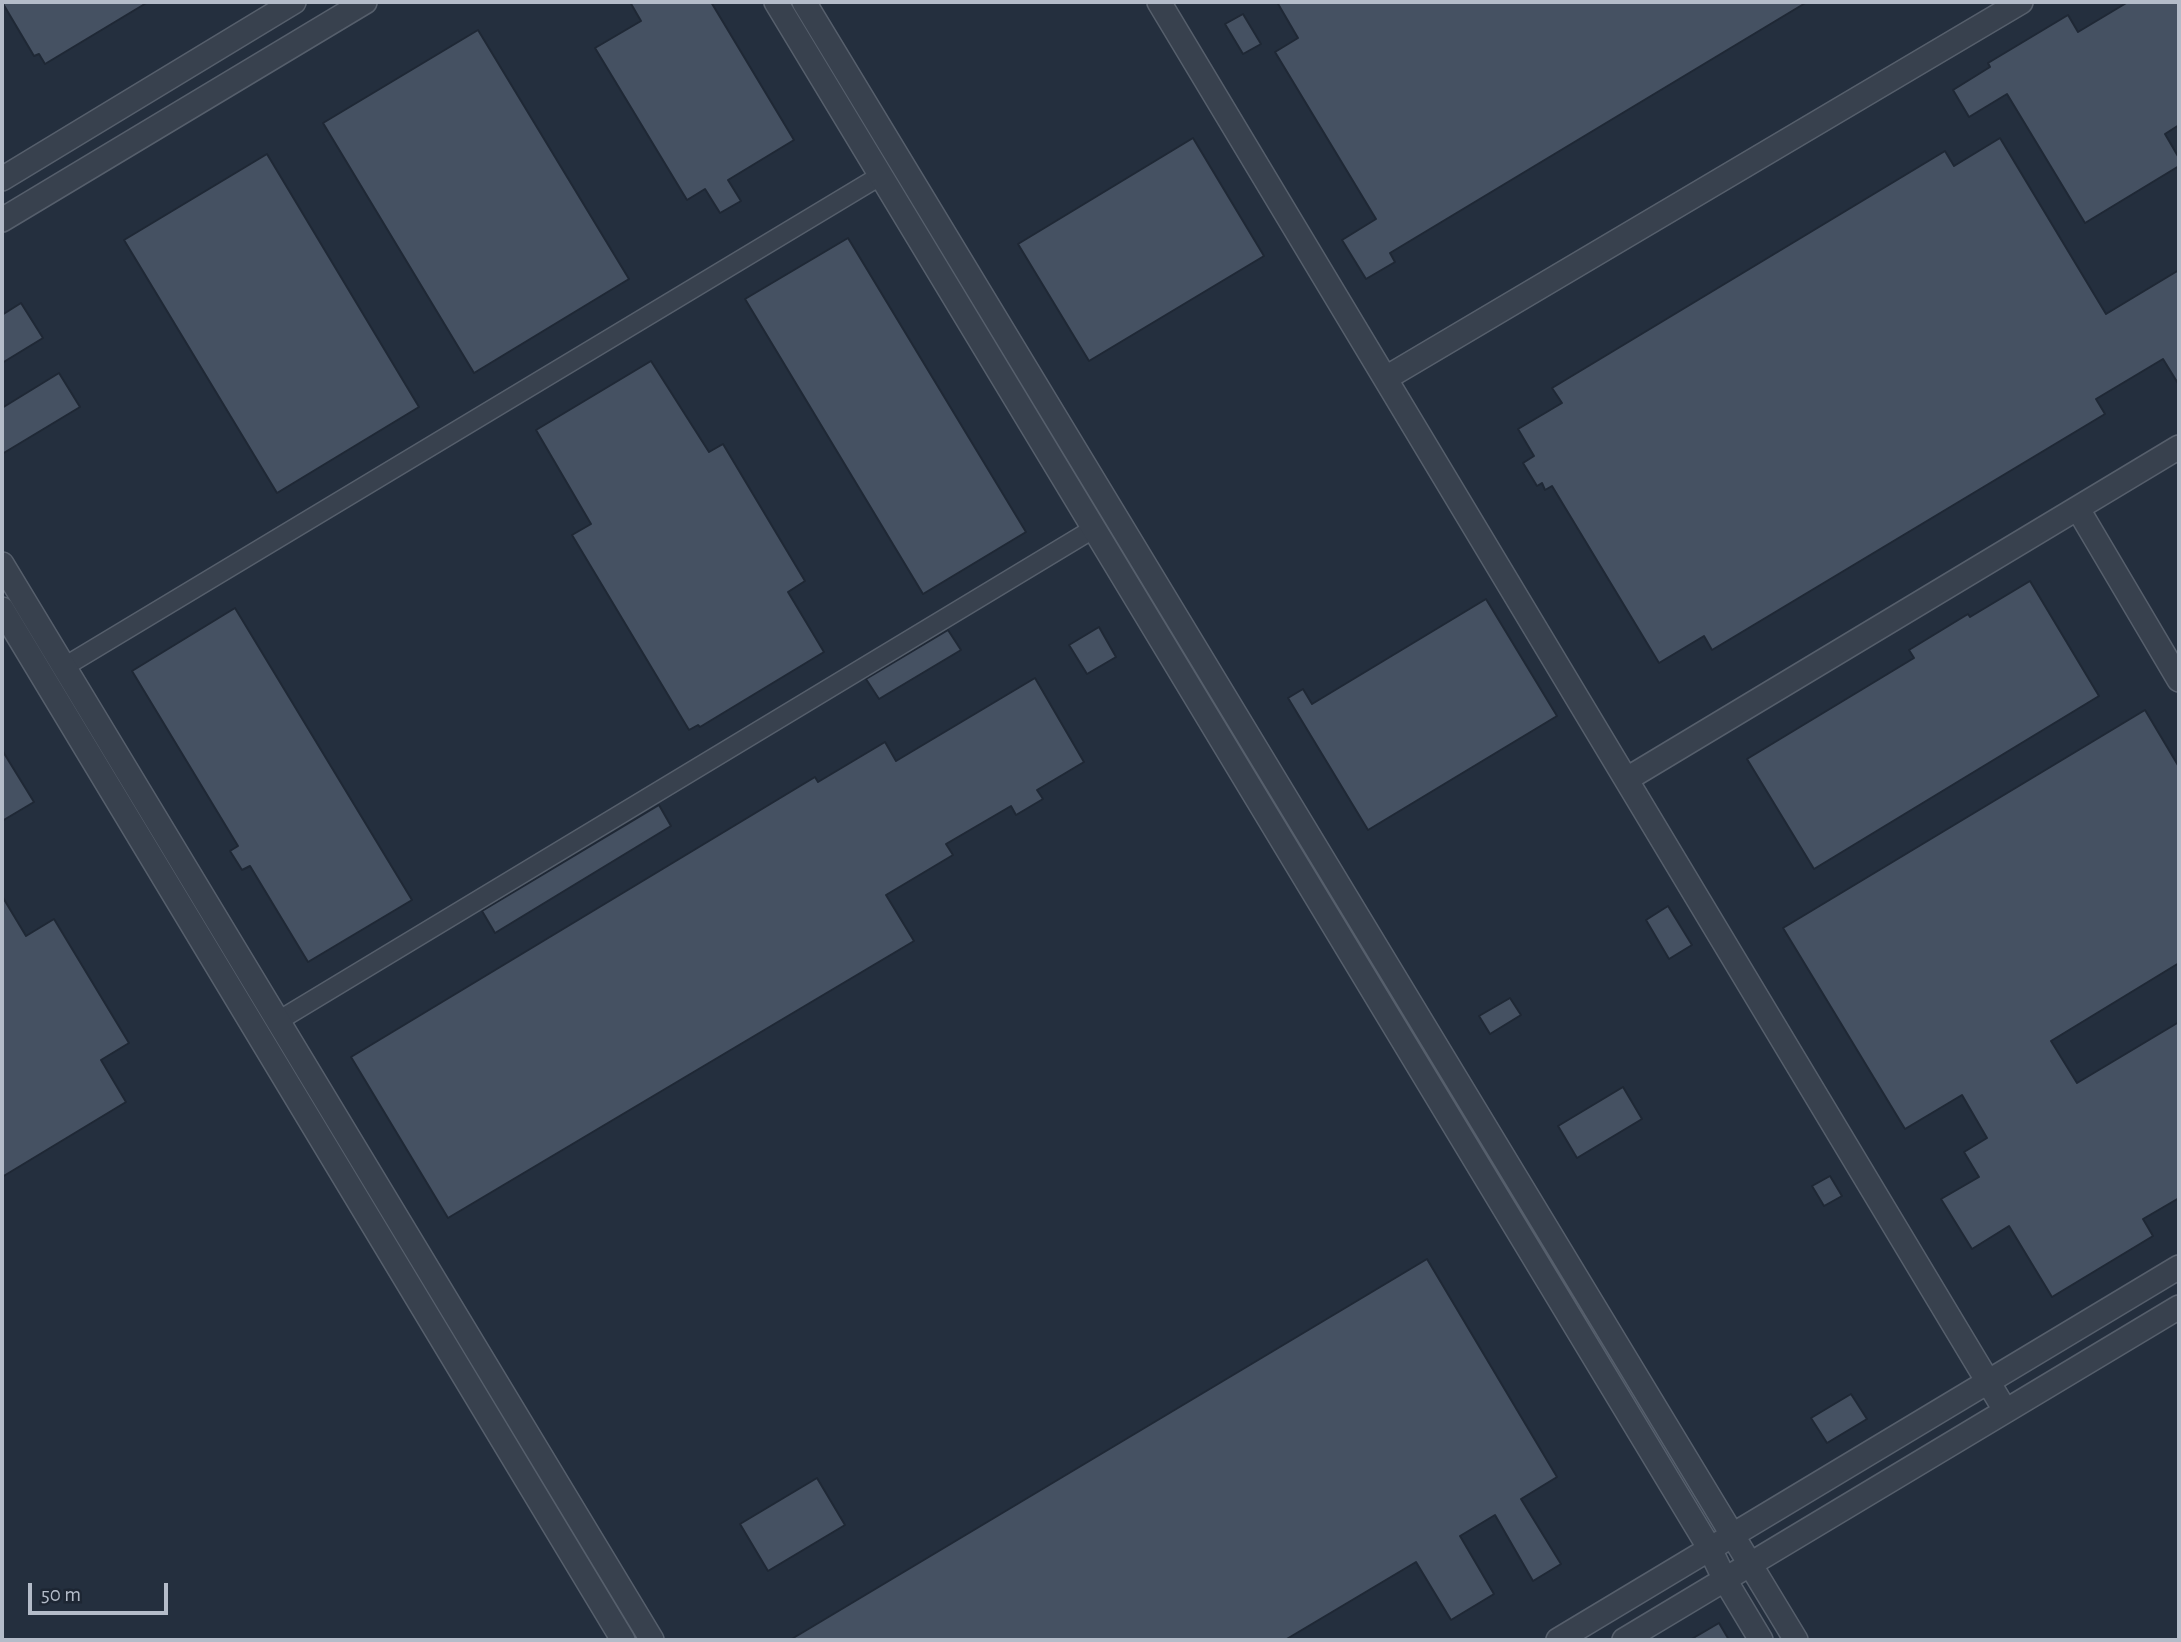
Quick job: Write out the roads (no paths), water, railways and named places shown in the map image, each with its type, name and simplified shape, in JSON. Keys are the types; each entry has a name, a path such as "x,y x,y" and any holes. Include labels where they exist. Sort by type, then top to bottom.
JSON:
{"street":[{"path":"2,179 294,2"},
{"path":"2,220 365,2"},
{"path":"776,2 1710,1549 1761,1640"},
{"path":"804,2 1796,1640"},
{"path":"1159,2 2006,1410"},
{"path":"1386,378 2021,2"},
{"path":"44,679 902,163"},
{"path":"1627,779 2179,447"},
{"path":"2078,509 2179,680"},
{"path":"258,1034 1115,515"},
{"path":"2,564 652,1640"},
{"path":"2,609 623,1640"},
{"path":"1558,1640 2179,1267"},
{"path":"1624,1640 2179,1307"}]}
